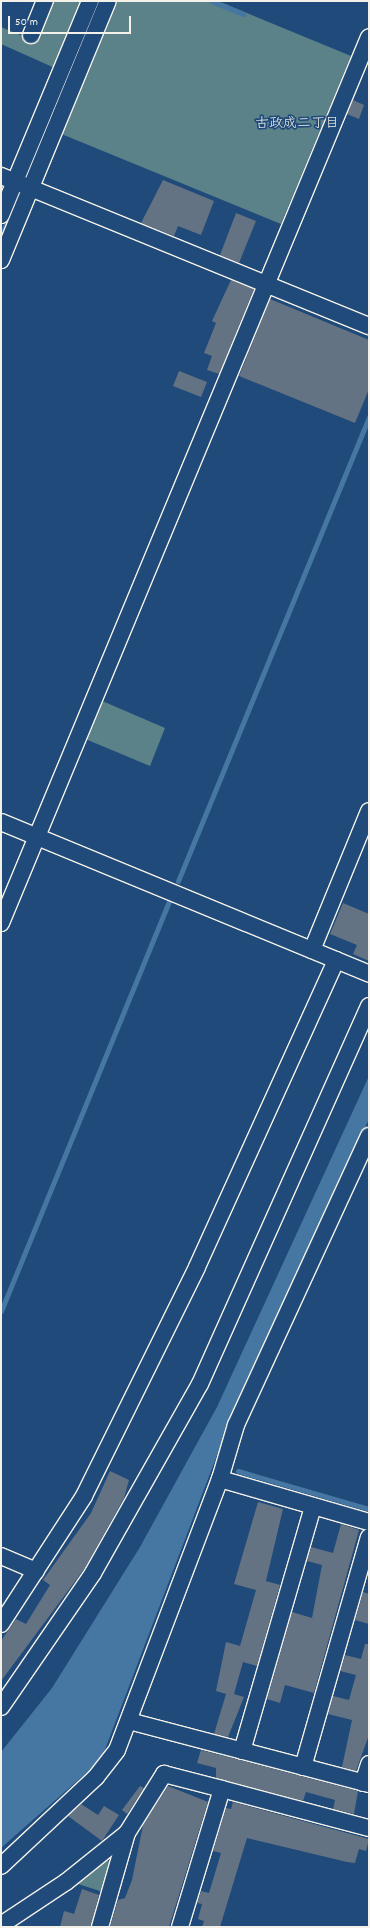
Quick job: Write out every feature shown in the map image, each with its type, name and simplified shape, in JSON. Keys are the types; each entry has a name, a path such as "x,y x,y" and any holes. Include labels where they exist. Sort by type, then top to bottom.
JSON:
{"street":[{"path":"31,35 45,1"},
{"path":"1,215 8,179 90,1"},
{"path":"1,260 108,1"},
{"path":"1,923 369,37"},
{"path":"8,179 369,326"},
{"path":"312,950 369,811"},
{"path":"1,822 369,974"},
{"path":"1,1624 84,1496 197,1267 336,960"},
{"path":"1,1707 93,1573 200,1384 369,1006"},
{"path":"1,1866 96,1777 118,1750 220,1479 248,1398 369,1136"},
{"path":"220,1479 369,1522"},
{"path":"242,1751 313,1506"},
{"path":"303,1767 369,1538"},
{"path":"1,1556 36,1571"},
{"path":"129,1721 366,1784 369,1764"},
{"path":"100,1927 127,1833 164,1774 369,1828"},
{"path":"180,1927 222,1789"},
{"path":"1,1925 66,1882 127,1833"}],"green space":[{"path":"52,1 85,1 57,69 1,44 1,27 35,41"},
{"path":"112,1 218,1 351,56 281,224 59,133"},
{"path":"100,700 165,728 150,766 83,738"},
{"path":"101,1861 112,1861 103,1892 75,1883"}],"water":[{"path":"369,1076 369,1119 235,1408 101,1760 1,1848 1,1752 52,1688 140,1547 217,1407"}],"building":[{"path":"353,100 364,105 359,119 347,114"},
{"path":"163,180 214,201 201,235 178,226 174,236 141,223"},
{"path":"236,213 256,221 239,263 220,255"},
{"path":"231,280 254,289 219,374 207,370 212,356 204,353 216,323 212,321"},
{"path":"270,299 369,340 369,389 355,423 239,376"},
{"path":"179,371 207,382 201,397 173,386"},
{"path":"343,903 369,914 369,961 353,954 357,945 330,934"},
{"path":"110,1471 129,1480 124,1498 85,1568 1,1681 1,1641 16,1619 26,1624 50,1585 43,1580 91,1513"},
{"path":"258,1502 283,1509 266,1581 280,1585 257,1666 243,1662 234,1694 244,1697 228,1737 214,1734 226,1694 216,1691 226,1642 240,1646 256,1590 234,1584"},
{"path":"341,1524 359,1530 314,1693 285,1685 280,1703 267,1699 292,1612 312,1618 322,1565 307,1561 311,1547 333,1553"},
{"path":"363,1592 369,1594 369,1624 355,1620"},
{"path":"365,1644 369,1644 369,1735 356,1771 342,1767 352,1720 328,1714 333,1696 349,1700 356,1675 340,1671 345,1655 361,1659"},
{"path":"201,1750 358,1791 354,1814 333,1809 335,1800 306,1792 303,1801 216,1778 216,1768 197,1763"},
{"path":"140,1786 144,1788 127,1814 122,1810"},
{"path":"168,1786 208,1802 169,1927 110,1927 118,1900 125,1898 132,1880 143,1825"},
{"path":"233,1802 369,1839 366,1851 359,1849 355,1863 247,1838 220,1927 202,1927 204,1921 198,1919 202,1904 197,1903 201,1891 209,1893 221,1853 213,1851 226,1808 231,1809"},
{"path":"81,1804 98,1815 104,1806 119,1815 102,1841 68,1816"},
{"path":"82,1889 99,1895 91,1927 60,1927 64,1911 74,1914"}],"waterway":[{"path":"211,1 243,14"},
{"path":"29,170 88,30"},
{"path":"1,236 19,192"},
{"path":"178,881 369,417"},
{"path":"1,1311 169,902"},
{"path":"238,1471 369,1509"}],"district":[{"name":"古政成二丁目","path":"297,124"}]}
